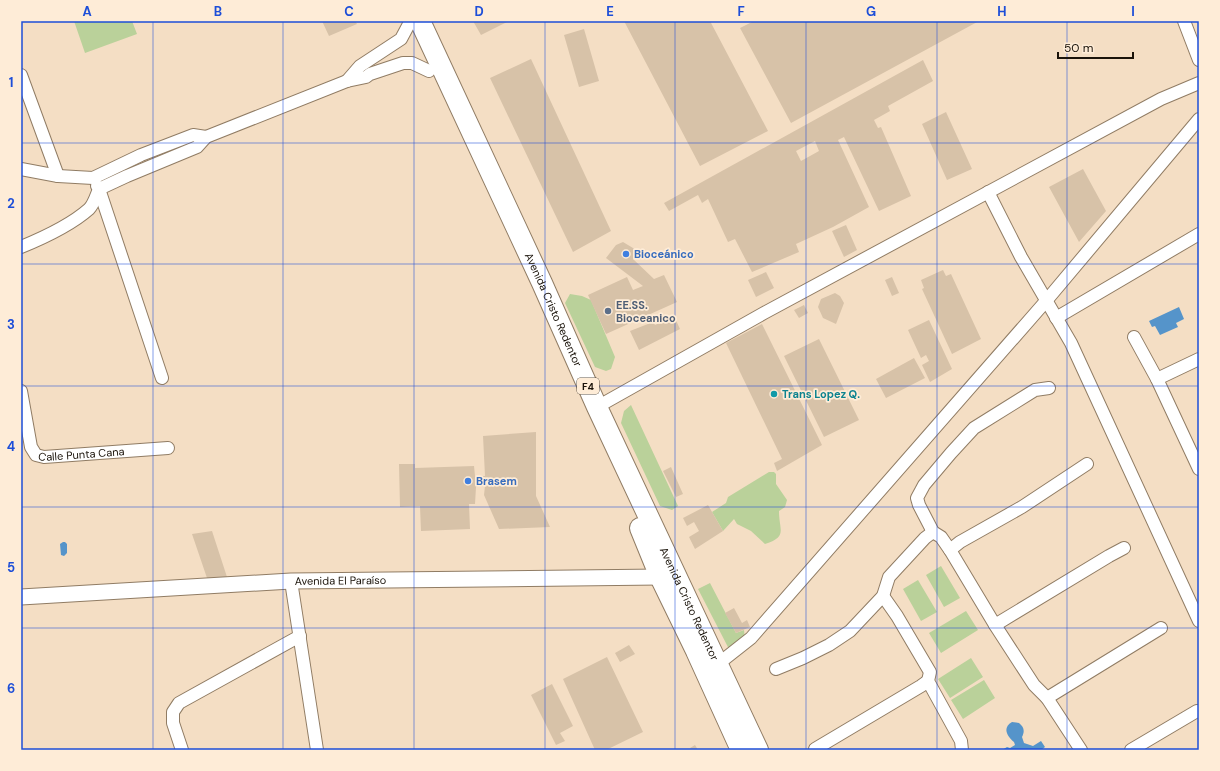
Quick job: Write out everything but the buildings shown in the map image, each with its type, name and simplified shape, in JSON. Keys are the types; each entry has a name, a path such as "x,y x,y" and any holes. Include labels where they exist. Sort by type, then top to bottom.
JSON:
{"highway":[{"name":"Avenida Cristo Redentor","path":"412,22 429,70 640,529 660,577 696,651 741,750"},
{"name":"Avenida Cristo Redentor","path":"412,22 542,283 597,407 758,750"}],"street":[{"path":"1184,21 1199,60"},
{"path":"347,81 360,66 401,39 412,22"},
{"path":"21,247 42,239 84,212 89,208 95,199 99,189 197,147 206,137 347,81 366,77 370,74 403,63 412,63 429,70"},
{"path":"21,75 58,176"},
{"path":"597,407 764,313 988,192 1161,100 1199,83"},
{"path":"718,664 752,638 1046,301 1199,119"},
{"path":"21,169 58,176 93,178 141,155 193,135 206,137"},
{"path":"141,155 146,168"},
{"path":"93,178 99,189 162,378"},
{"path":"988,192 1020,257 1071,343 1199,621"},
{"path":"1056,318 1199,234"},
{"path":"1134,337 1157,379 1199,469"},
{"path":"1157,379 1199,359"},
{"path":"1049,388 1035,390 974,428 924,485 918,498 919,505 933,532 941,536 995,625 1034,685 1047,698 1081,750"},
{"name":"Calle Punta Cana","path":"21,391 31,447 36,454 44,457 168,448"},
{"path":"950,550 960,542 1022,507 1087,464"},
{"path":"776,669 822,648 850,631 883,596 890,577 925,538 933,532"},
{"path":"995,625 1124,548"},
{"name":"Avenida El Paraíso","path":"21,597 291,581 660,577"},
{"path":"291,581 317,750"},
{"path":"883,596 898,616 930,672 928,681 961,741 962,750"},
{"path":"1047,698 1161,628"},
{"path":"182,750 173,723 173,712 179,703 300,636"},
{"path":"815,749 928,681"},
{"path":"1131,750 1198,711"}],"green space":[{"path":"74,21 132,21 137,34 85,53"},
{"path":"570,294 582,296 591,300 615,357 611,369 606,371 595,367 565,303"},
{"path":"631,405 678,506 672,510 660,506 621,423 624,411"},
{"path":"769,472 774,472 776,474 776,484 787,500 785,507 779,511 781,532 777,539 765,544 751,531 737,524 734,519 723,531 712,512 726,503 728,497"},
{"path":"941,566 960,598 944,607 926,575"},
{"path":"918,580 937,612 921,621 903,589"},
{"path":"710,583 736,633 744,630 745,639 730,651 698,589"},
{"path":"966,611 978,630 941,653 929,633"},
{"path":"971,658 983,677 950,698 938,679"},
{"path":"984,680 995,698 963,719 951,700"}],"water":[{"path":"1179,307 1184,319 1176,323 1178,327 1160,335 1155,326 1152,327 1149,321"},
{"path":"63,542 67,544 67,553 64,556 61,555 60,544"},
{"path":"1012,722 1019,723 1022,726 1024,731 1022,737 1024,743 1033,746 1041,741 1045,747 1041,750 1002,750 1015,745 1009,737 1006,729"}],"place":[{"name":"Bioceánico","path":"626,254"},
{"name":"EE.SS. Bioceanico","path":"608,311"},
{"name":"Trans Lopez Q.","path":"774,394"},
{"name":"Brasem","path":"468,481"}]}
